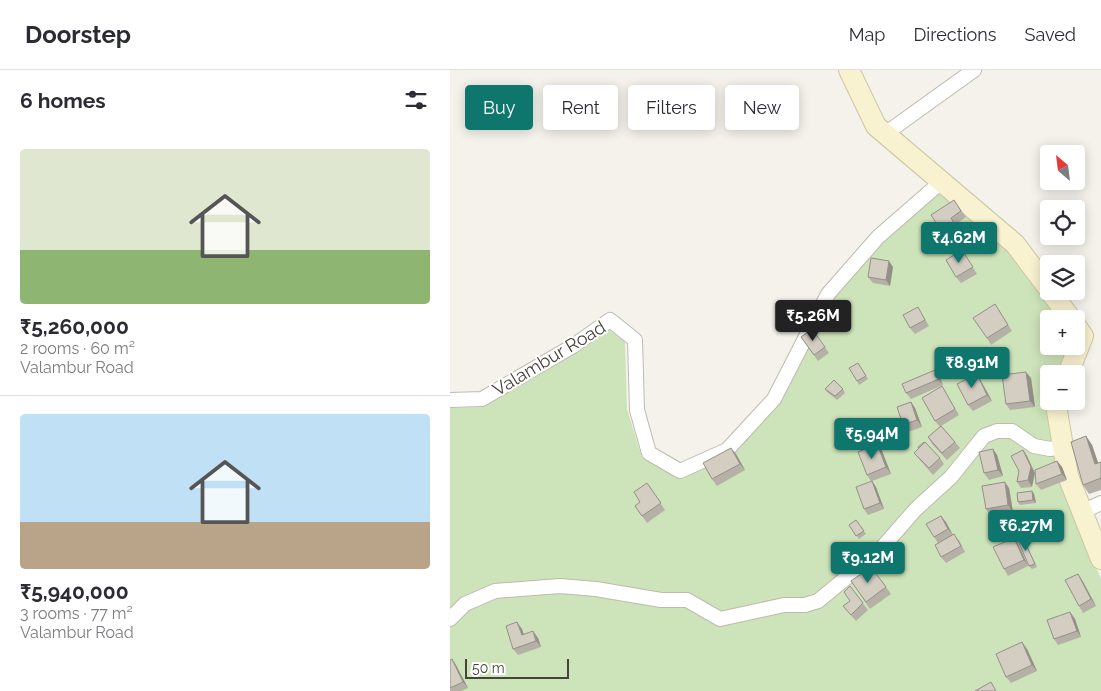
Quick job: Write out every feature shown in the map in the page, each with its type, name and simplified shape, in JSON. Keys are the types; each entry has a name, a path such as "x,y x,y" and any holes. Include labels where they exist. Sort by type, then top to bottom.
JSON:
{"street":[{"path":"849,70 876,126 1015,244 1040,277"},
{"path":"885,134 974,70"},
{"name":"Valambur Road","path":"450,400 482,398 573,346 610,320 636,340 637,410 649,454 680,471 727,450 774,399 828,294 878,237 941,182"},
{"path":"1057,410 1068,476 1101,559"},
{"path":"450,618 465,604 495,591 560,586 596,589 661,600 687,600 720,619 784,605 804,605 818,601 848,580 880,550 916,508 951,477 984,436 997,431 1012,431 1034,446 1050,450 1063,447"},
{"path":"1082,512 1101,503"}],"green space":[{"path":"940,190 1011,248 1040,287 1040,300 1050,300 1057,310 1040,310 1040,355 1067,355 1064,365 1040,365 1040,410 1050,410 1061,478 1101,579 1101,691 450,691 450,408 484,407 578,352 608,329 625,342 627,409 642,458 678,477 730,457 833,298 882,241"}],"building":[{"path":"954,200 961,211 951,218 958,230 946,238 931,215"},
{"path":"962,250 973,267 956,277 946,260"},
{"path":"871,258 889,261 886,280 868,277"},
{"path":"995,304 1008,325 987,338 973,318"},
{"path":"918,307 925,320 910,328 903,315"},
{"path":"812,329 825,347 814,355 801,337"},
{"path":"858,363 866,376 857,381 849,368"},
{"path":"935,370 939,379 906,393 902,384"},
{"path":"1026,372 1030,401 1006,404 1002,375"},
{"path":"977,374 987,395 968,405 957,384"},
{"path":"834,380 843,389 835,396 825,389"},
{"path":"942,386 955,409 935,421 922,398"},
{"path":"911,402 917,420 903,425 897,407"},
{"path":"849,418 865,427 860,435 847,436 841,433"},
{"path":"941,426 955,442 942,453 928,437"},
{"path":"1086,436 1095,464 1101,462 1101,478 1083,485 1071,442"},
{"path":"925,442 940,458 929,468 914,453"},
{"path":"877,444 886,467 867,475 858,452"},
{"path":"731,448 740,464 712,479 703,463"},
{"path":"993,449 998,470 984,473 979,452"},
{"path":"1023,450 1031,467 1028,480 1017,482 1019,471 1011,456"},
{"path":"1057,461 1062,474 1036,484 1035,470"},
{"path":"872,481 880,503 864,509 856,487"},
{"path":"1005,482 1008,505 986,509 982,486"},
{"path":"647,483 661,503 642,516 635,506 640,502 634,492"},
{"path":"1032,491 1033,500 1018,502 1017,493"},
{"path":"941,516 948,529 934,537 926,524"},
{"path":"856,520 864,531 856,536 849,525"},
{"path":"954,534 961,546 941,557 935,545"},
{"path":"1014,538 1024,560 1004,569 993,547"},
{"path":"1023,538 1035,564 1029,566 1018,541"},
{"path":"871,567 886,587 866,602 851,581"},
{"path":"1078,574 1091,599 1079,606 1065,580"},
{"path":"850,586 863,603 851,615 843,606 850,601 844,592"},
{"path":"1070,612 1077,631 1054,639 1047,620"},
{"path":"517,622 522,635 533,631 536,641 513,649 506,626"},
{"path":"1022,642 1032,665 1006,677 996,654"},
{"path":"452,659 463,682 450,688 450,660"},
{"path":"991,682 996,691 975,691"}]}
